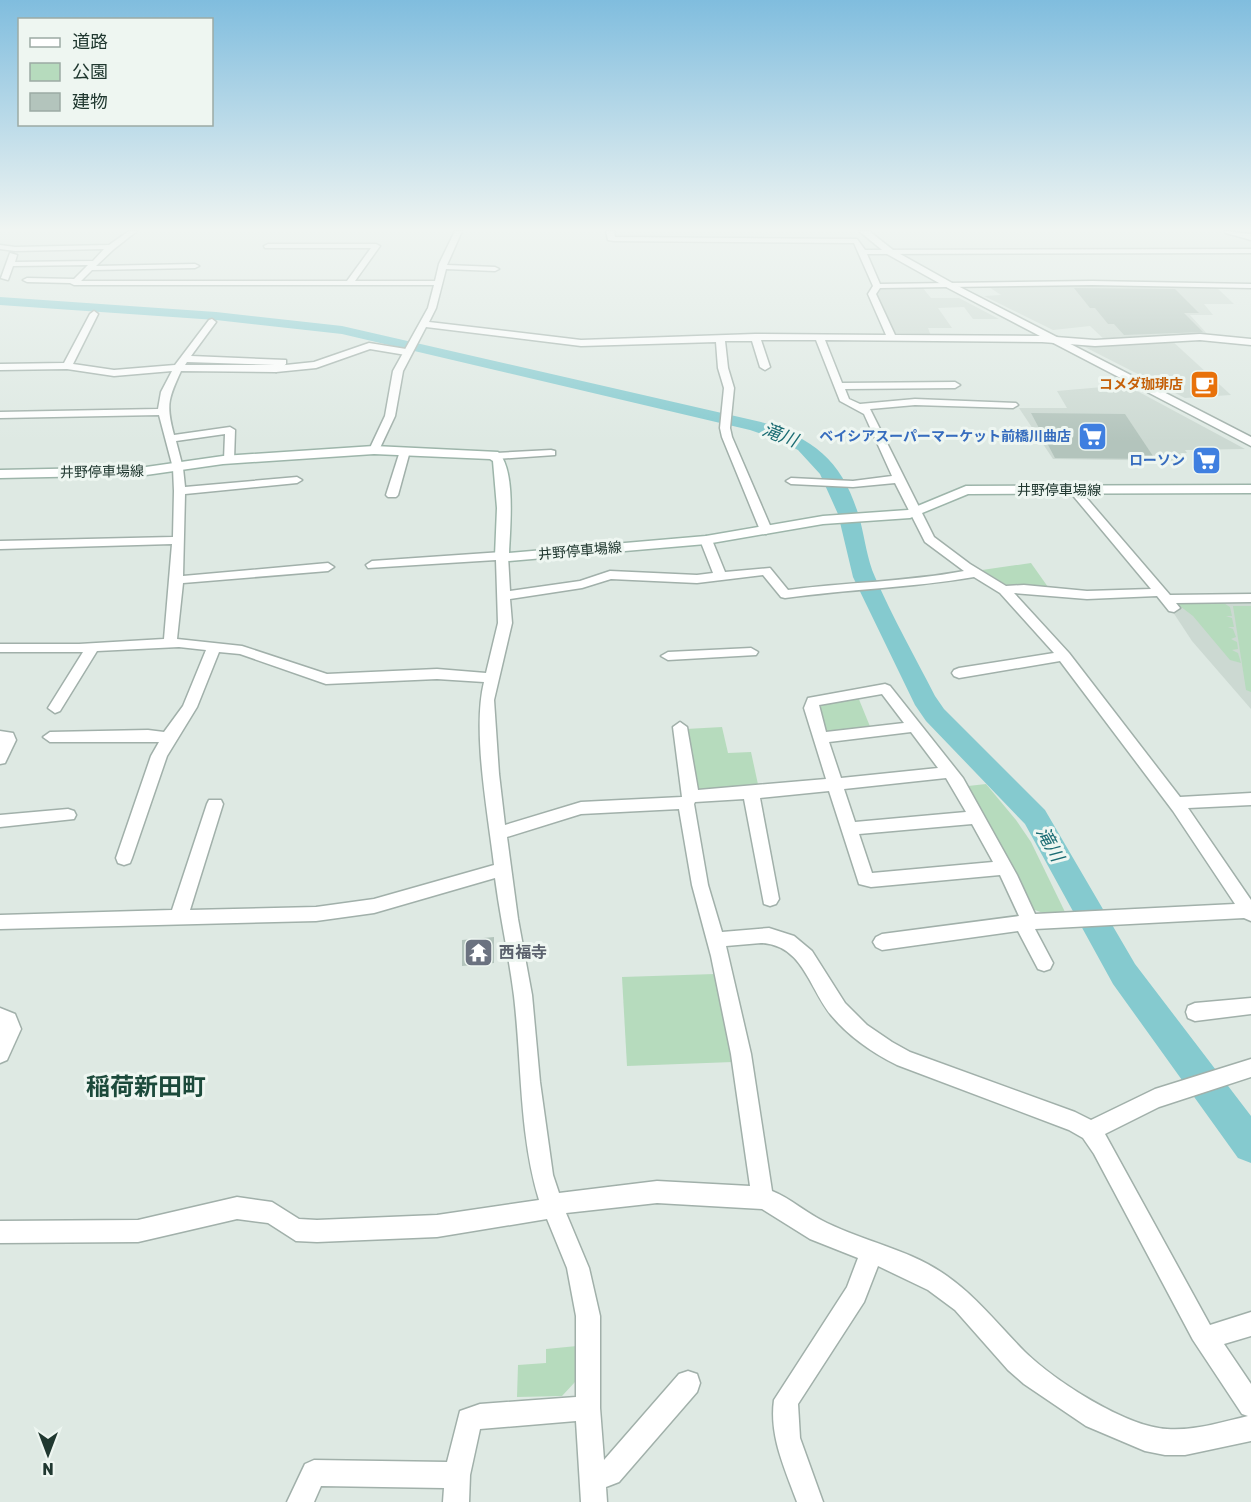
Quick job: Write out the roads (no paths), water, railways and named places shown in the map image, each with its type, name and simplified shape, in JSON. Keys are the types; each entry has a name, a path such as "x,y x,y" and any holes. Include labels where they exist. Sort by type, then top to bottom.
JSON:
{"main road":[{"path":"981,301 1251,442"},
{"path":"276,369 316,365 366,346 407,351"},
{"name":"井野停車場線","path":"0,474 146,471 229,460 374,450 496,456"},
{"path":"496,456 500,460 504,508 502,556"},
{"name":"井野停車場線","path":"502,556 706,540 835,518 915,513 966,490 1251,489"}],"street":[{"path":"374,450 390,416 398,371 434,301"},
{"path":"876,301 891,337"},
{"path":"67,366 94,314"},
{"path":"170,644 177,580 180,491 178,468 163,412 166,392 181,363 212,322"},
{"path":"422,324 474,328 577,343 755,337 891,337 1106,343 1184,337 1251,342"},
{"path":"755,337 765,367"},
{"path":"819,337 847,403 862,407 915,402 1013,405"},
{"path":"720,339 723,368 729,388 725,426 727,437 743,480 766,530"},
{"path":"2,368 67,366 114,373 181,363 276,369"},
{"path":"839,386 955,384"},
{"path":"862,407 868,412 929,540 1004,590 1064,656 1176,803 1250,912"},
{"path":"0,415 163,412"},
{"path":"170,439 230,430 229,460"},
{"path":"392,495 405,451"},
{"path":"496,456 551,453"},
{"path":"791,481 851,483 899,479"},
{"path":"180,491 297,480"},
{"path":"1074,490 1166,600"},
{"path":"0,545 179,540"},
{"path":"706,540 720,575"},
{"path":"372,565 502,556 503,635 487,700 491,774 502,869 523,995 538,1153 552,1206 573,1252 585,1295 589,1339 588,1408 593,1491"},
{"path":"177,580 327,567"},
{"path":"504,596 570,586 610,575 697,579 766,571 785,594 853,585 925,582 976,573"},
{"path":"1004,590 1024,589 1166,600 1251,598"},
{"path":"0,648 92,648 170,644 214,646 242,650 326,680 437,674 491,678"},
{"path":"124,858 135,822 168,738 190,707 214,646"},
{"path":"55,708 92,648"},
{"path":"668,656 751,652"},
{"path":"959,673 1064,656"},
{"path":"1004,868 865,879 811,708 813,701 885,689 950,772 977,818 1004,868 1044,963"},
{"path":"680,727 700,885 741,1054 762,1198"},
{"path":"821,738 914,727"},
{"path":"50,736 148,735 168,738"},
{"path":"0,736 8,737 9,740 0,759"},
{"path":"498,834 581,808 688,800 950,772"},
{"path":"751,793 770,899"},
{"path":"1176,803 1251,799"},
{"path":"179,917 215,804"},
{"path":"0,821 68,815"},
{"path":"850,830 977,818"},
{"path":"0,922 316,914 374,906 502,869"},
{"path":"882,942 1027,922 1250,912"},
{"path":"715,940 755,936 776,937 786,942 805,956 835,1006 844,1016 862,1034 885,1050 1075,1122 1090,1131 1101,1147 1205,1338 1251,1405"},
{"path":"1195,1012 1251,1006"},
{"path":"0,1017 8,1020 11,1029 0,1054"},
{"path":"1090,1131 1135,1107 1251,1068"},
{"path":"0,1232 138,1231 237,1208 272,1213 296,1230 379,1229 436,1226 540,1211 562,1203 657,1192 762,1198 779,1205 819,1231 910,1268 949,1291 978,1317 1017,1361 1033,1375 1104,1422 1145,1438 1165,1442 1185,1442 1251,1428"},
{"path":"810,1502 785,1426 786,1400 856,1294 872,1252"},
{"path":"1205,1338 1251,1324"},
{"path":"593,1491 688,1383"},
{"path":"456,1502 457,1475 469,1420 480,1416 588,1408"},
{"path":"300,1502 314,1473 457,1475"}],"waterway":[{"name":"滝川","path":"1,301 216,316 342,330 755,426 783,435 805,446 830,474 845,505 864,577 924,699 935,715 1035,817 1124,974 1251,1145"}],"place":[{"name":"コメダ珈琲店","path":"1204,384"},
{"name":"ベイシアスーパーマーケット前橋川曲店","path":"1092,436"},
{"name":"ローソン","path":"1206,460"},
{"name":"西福寺","path":"478,952"}],"district":[{"name":"稲荷新田町","path":"146,1087"}]}
